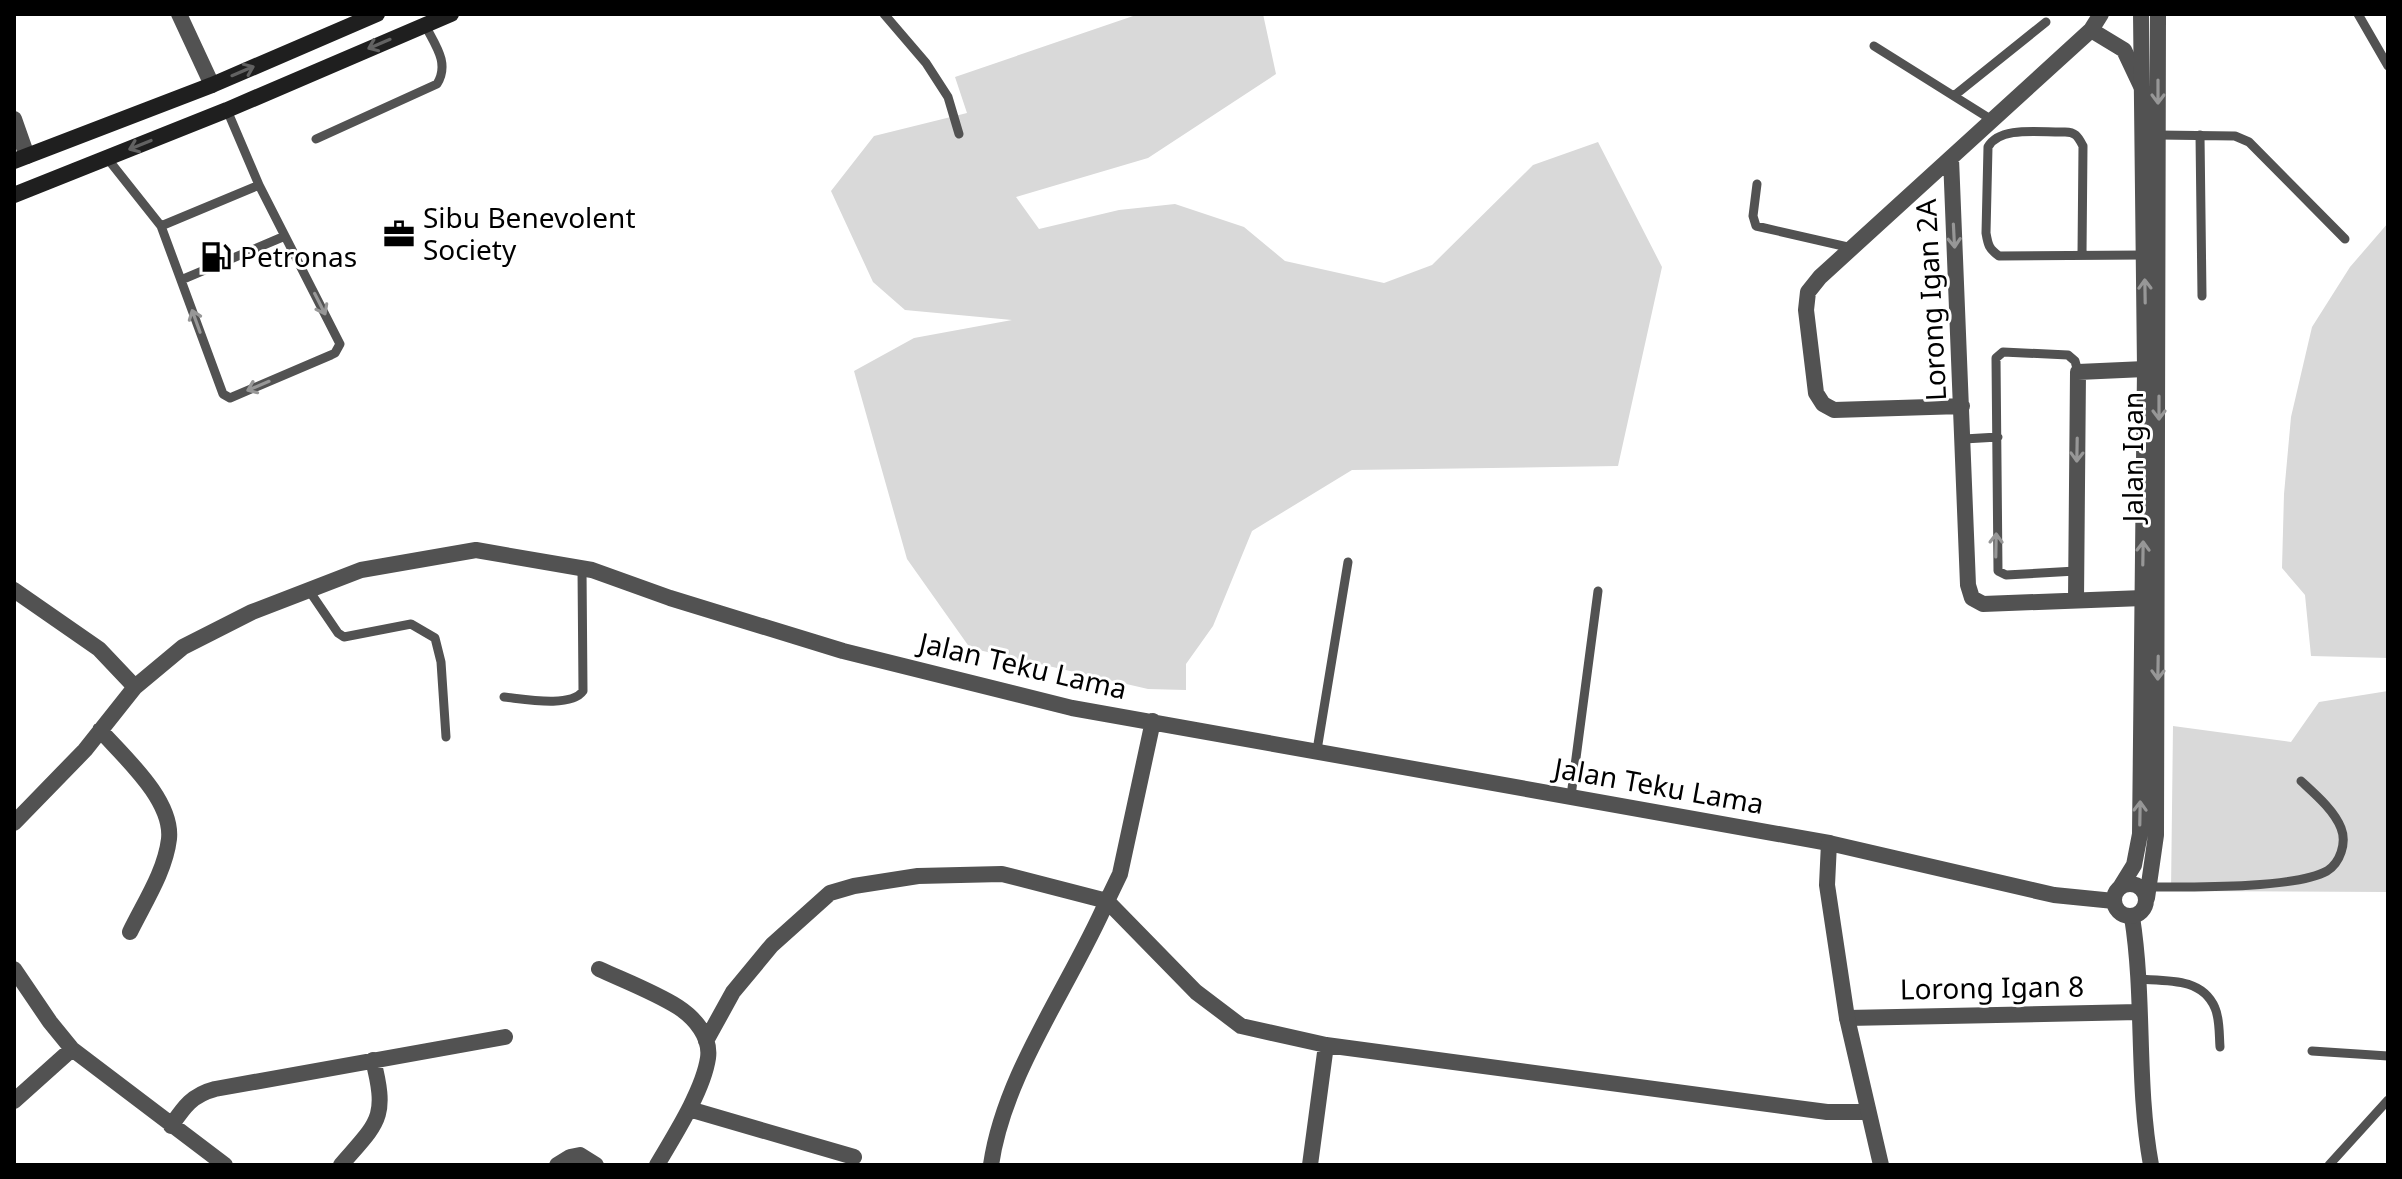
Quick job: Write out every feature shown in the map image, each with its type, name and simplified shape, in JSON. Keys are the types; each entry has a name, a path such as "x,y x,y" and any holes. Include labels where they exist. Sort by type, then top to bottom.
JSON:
{"main road":[{"path":"20,158 212,85 377,14"},
{"path":"14,195 227,110 451,14"}],"street":[{"path":"179,14 212,85"},
{"path":"2091,30 2101,14"},
{"path":"1962,406 1834,410 1823,404 1816,393 1806,310 1808,292 1820,277 2112,14"},
{"name":"Jalan Igan","path":"2118,894 2134,865 2140,834 2145,369 2141,14"},
{"name":"Jalan Igan","path":"2148,892 2156,835 2158,14"},
{"path":"2158,44 2171,14"},
{"path":"2091,30 2124,50 2142,89"},
{"path":"14,119 20,158"},
{"name":"Lorong Igan 2A","path":"1951,158 1968,585 1972,598 1983,604 2076,600"},
{"path":"2143,598 2076,600 2076,571 2078,372 2145,369"},
{"name":"Jalan Teku Lama","path":"14,823 85,750 135,687 183,647 252,612 361,570 476,550 582,568 843,651 1072,708 1829,843 2054,895 2118,894"},
{"path":"14,590 99,649 135,687"},
{"path":"991,1165 996,1133 1013,1085 1082,957 1120,874 1153,721"},
{"path":"100,730 150,787 160,803 169,831 160,872 130,932"},
{"path":"1829,843 1827,885 1847,1018 1881,1165"},
{"path":"706,1041 733,992 772,945 830,893 918,876 1002,874 1107,901 1196,992 1230,1020 1272,1035 1326,1045 1827,1112 1867,1112"},
{"path":"2126,884 2137,885 2148,892 2141,913 2132,917 2118,911 2118,894 2126,884"},
{"path":"2132,917 2137,947 2143,1101 2151,1165"},
{"path":"14,969 72,1049 225,1165"},
{"path":"599,969 677,1007 702,1030 706,1041 708,1058 689,1109 657,1165"},
{"name":"Lorong Igan 8","path":"1847,1018 2139,1012"},
{"path":"171,1126 186,1104 200,1093 505,1037"},
{"path":"1310,1165 1326,1045"},
{"path":"14,1101 72,1049"},
{"path":"341,1165 377,1123 381,1091 373,1060"},
{"path":"689,1109 854,1157"},
{"path":"191,1165 202,1150"},
{"path":"557,1165 580,1155 596,1165"}],"lane":[{"path":"884,14 926,63 948,97 959,134"},
{"path":"2358,14 2388,66"},
{"path":"1955,95 2046,22"},
{"path":"316,139 437,84 443,74 443,62 425,25"},
{"path":"1874,46 1992,120"},
{"path":"107,158 161,226 223,394 230,398 331,355 340,344 259,185 227,110"},
{"path":"2082,254 2083,146 2078,137 2073,132 2065,132 1995,137 1988,147 1988,246 1999,256 2144,255"},
{"path":"2158,135 2235,136 2249,142 2345,239"},
{"path":"2200,135 2202,296"},
{"path":"1757,184 1753,216 1756,226 1852,248"},
{"path":"161,226 259,185"},
{"path":"181,280 285,236"},
{"path":"2076,571 2006,575 1998,571 1996,358 2003,352 2068,355 2075,361 2078,372"},
{"path":"1964,439 1998,437"},
{"path":"1317,750 1348,562"},
{"path":"504,697 566,701 579,697 583,691 582,568"},
{"path":"308,589 344,637 411,624 435,638 441,662 446,737"},
{"path":"1571,796 1598,591"},
{"path":"2148,892 2301,881 2330,870 2343,851 2342,829 2324,804 2301,781"},
{"path":"2137,979 2186,982 2204,990 2216,1010 2220,1047"},
{"path":"2312,1051 2388,1056"},
{"path":"2329,1165 2388,1100"}],"shaded area":[{"path":"1139,14 1263,14 1276,74 1148,158 1016,197 1039,229 1119,210 1175,204 1244,227 1285,261 1384,283 1432,265 1533,165 1598,142 1662,267 1618,466 1352,470 1252,531 1213,626 1186,664 1186,690 1148,689 970,648 907,559 854,371 914,338 1012,320 905,310 873,282 831,191 874,136 967,113 955,77"},
{"path":"2388,223 2388,658 2311,656 2305,595 2282,568 2284,494 2291,417 2312,327 2350,267"},
{"path":"2388,691 2388,892 2171,891 2173,726 2291,742 2319,702"}],"place":[{"name":"Sibu Benevolent Society","path":"399,234"},
{"name":"Petronas","path":"216,257"}]}
